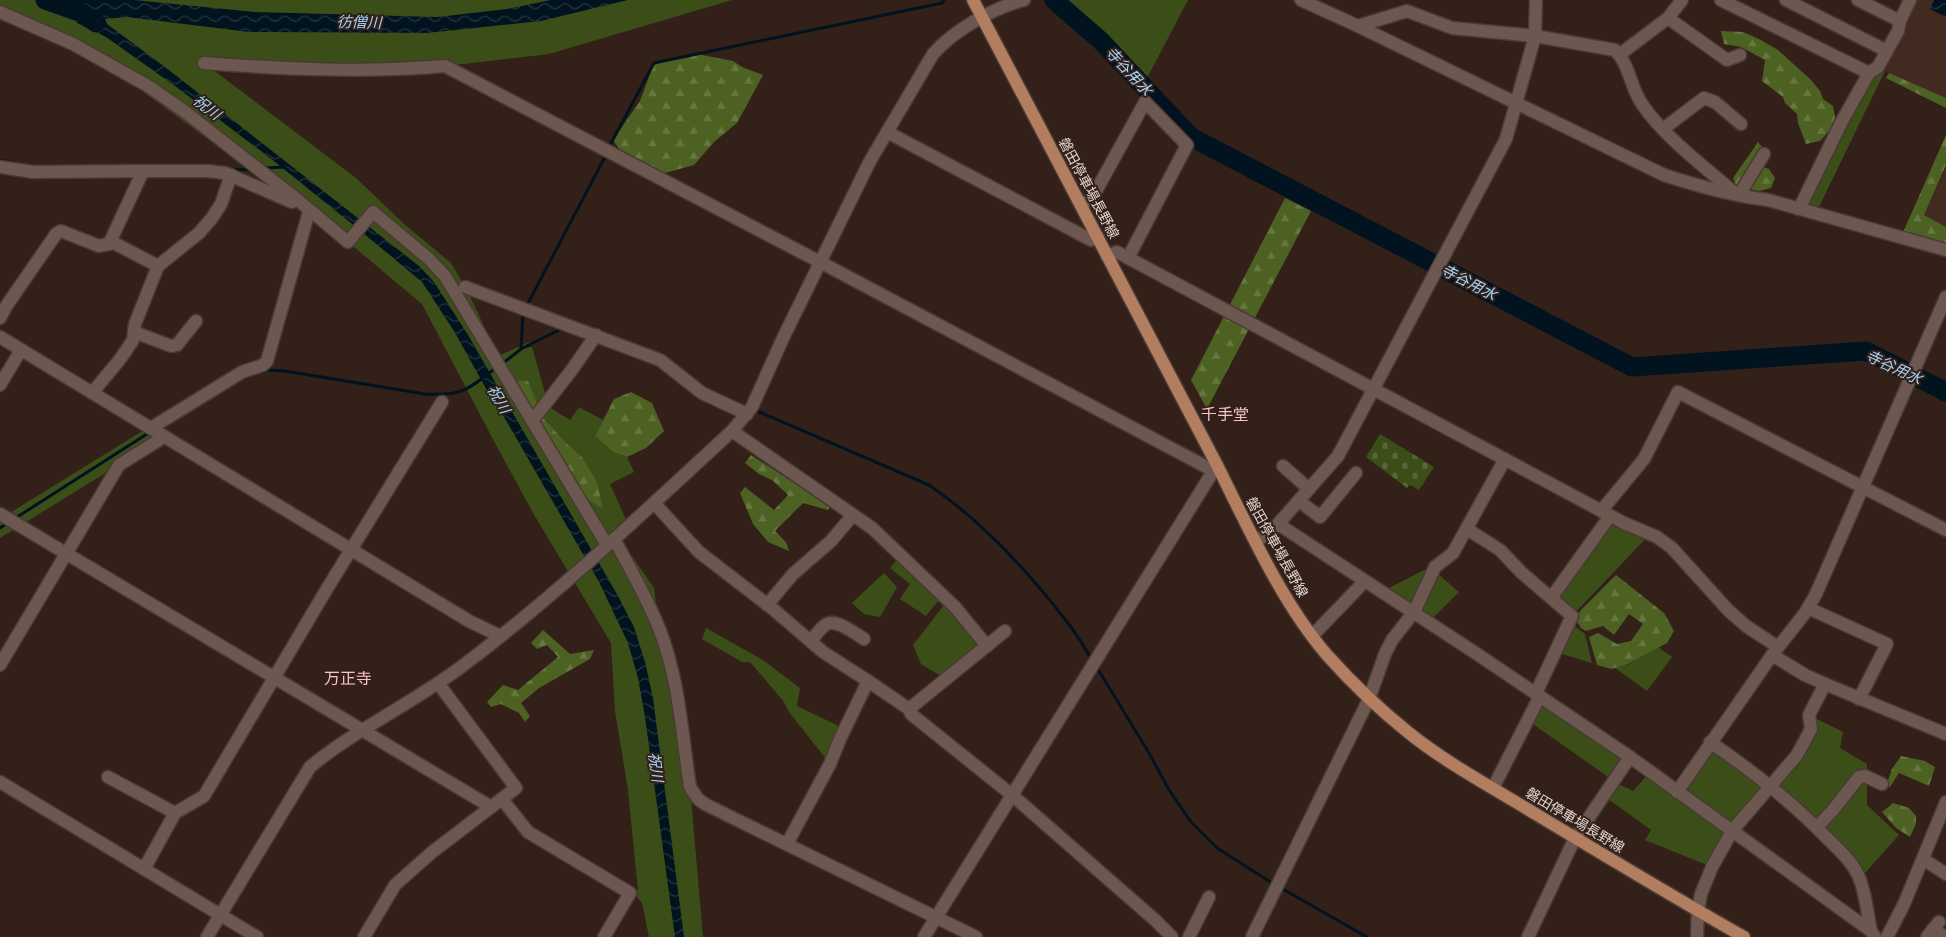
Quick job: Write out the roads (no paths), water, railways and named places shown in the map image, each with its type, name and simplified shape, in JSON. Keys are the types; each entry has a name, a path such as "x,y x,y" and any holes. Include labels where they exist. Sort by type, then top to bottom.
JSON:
{"main road":[{"name":"磐田停車場長野線","path":"973,0 1098,237 1216,468 1292,605 1326,654 1369,699 1409,733 1438,754 1575,838 1744,937"}],"street":[{"path":"207,937 310,767 326,754 438,683 546,601 732,431 752,407 870,161 933,54 944,41 982,18 1010,4 1024,0"},
{"path":"1301,0 1664,175 1693,185 1738,194"},
{"path":"1256,542 1278,524 1338,456 1506,139 1535,36 1536,0"},
{"path":"1619,55 1668,18 1682,0"},
{"path":"1721,0 1869,73"},
{"path":"1786,0 1887,51"},
{"path":"1858,0 1900,21"},
{"path":"1799,209 1842,121 1869,73 1878,67 1898,31 1900,21 1910,0"},
{"path":"1358,26 1410,6 1452,28 1535,36 1614,50 1622,58 1642,104 1663,129 1738,194 1744,197 1768,200 1946,250"},
{"path":"0,12 74,44 148,86 184,111 348,242 373,212 429,259 444,276 607,545 656,621 668,654 675,682 690,787 698,799 976,937"},
{"path":"1668,18 1727,60 1740,54"},
{"path":"204,63 273,69 399,70 445,66 1216,468 924,937"},
{"path":"1663,129 1704,98 1715,102 1741,124"},
{"path":"1080,204 1091,200 1145,102 1187,145 1128,258"},
{"path":"887,132 1092,240 1098,237"},
{"path":"1738,194 1764,154"},
{"path":"0,167 33,172 207,171 231,175 312,212"},
{"path":"109,244 143,171"},
{"path":"92,393 122,358 132,340 136,324 158,266 199,232 212,218 221,204 231,175"},
{"path":"151,428 242,372 263,365 267,361 308,215 312,212"},
{"path":"0,318 7,305 56,234 60,231 99,246 114,243 158,266"},
{"path":"1107,256 1117,252 1606,513 1657,536 1672,548 1728,610 1806,675 1859,699 1946,734"},
{"path":"466,287 660,360 702,393 746,414"},
{"path":"1677,792 1710,742 1808,608 1946,297"},
{"path":"134,332 171,346 177,345 196,322"},
{"path":"532,421 596,335"},
{"path":"0,337 469,621 500,636"},
{"path":"0,385 21,350"},
{"path":"1551,598 1606,513 1644,459 1678,392 1946,530"},
{"path":"144,869 175,813 204,796 325,592 442,402"},
{"path":"732,431 880,535 956,607 987,646"},
{"path":"0,665 119,465 164,437"},
{"path":"1252,937 1369,699 1392,640 1414,612 1435,567 1453,553 1505,459"},
{"path":"1283,466 1309,488"},
{"path":"1299,501 1320,518 1356,474"},
{"path":"654,503 699,552 823,652 909,709 911,714 1012,795 1172,937"},
{"path":"0,514 362,732 491,807"},
{"path":"767,605 793,574 831,541 853,515"},
{"path":"1278,524 1538,694 1630,757 1873,934"},
{"path":"1467,529 1500,550 1522,573 1572,616 1494,788"},
{"path":"1312,636 1365,581"},
{"path":"1808,608 1887,644 1859,699"},
{"path":"811,641 824,625 829,622 837,623 864,639"},
{"path":"909,709 1005,631"},
{"path":"787,844 830,764 840,738 868,681"},
{"path":"364,937 395,886 431,853 516,788 438,683"},
{"path":"1697,937 1698,910 1705,880 1732,831 1797,755 1811,729 1809,715 1825,684"},
{"path":"1710,742 1771,787 1817,827 1851,863 1859,876 1873,934"},
{"path":"1528,937 1575,838 1630,757"},
{"path":"1817,827 1859,777 1864,776 1882,784"},
{"path":"108,777 175,813"},
{"path":"0,782 257,937"},
{"path":"502,799 528,832 630,893 604,937"},
{"path":"1887,937 1923,859 1946,802"},
{"path":"1923,859 1946,874"},
{"path":"1189,937 1209,897"},
{"path":"1933,929 1946,937"}],"water":[{"name":"祝川","path":"71,0 134,0 255,12 437,17 507,9 551,0 628,0 541,21 427,33 249,32 127,17 105,19 107,24 165,67 419,266 434,282 468,335 634,627 645,662 653,698 684,937 675,937 645,717 638,678 628,643 599,582 454,331 422,282 270,158 175,86 106,37 77,23"},
{"path":"1934,0 1946,0 1946,17 1930,9"}],"waterway":[{"name":"彷僧川","path":"45,0 82,13 96,23"},
{"path":"609,147 654,63 942,3 944,0"},
{"name":"寺谷用水","path":"1054,0 1101,41 1191,137 1632,367 1866,351 1946,392"},
{"path":"526,307 607,153"},
{"path":"0,160 16,163"},
{"path":"264,168 285,167"},
{"path":"232,170 253,169"},
{"path":"521,349 523,312"},
{"path":"502,364 521,349 563,328"},
{"path":"261,372 268,370 285,371 425,394 448,394 464,390 497,367"},
{"path":"755,410 929,485 949,499 1004,548 1037,584 1071,627 1093,661"},
{"path":"14,519 150,432"},
{"path":"0,528 7,523"},
{"path":"1096,666 1149,753 1169,790 1191,822 1217,848 1275,885"},
{"path":"1281,888 1367,937"}],"district":[{"name":"千手堂","path":"1225,414"},
{"name":"万正寺","path":"348,678"}]}
